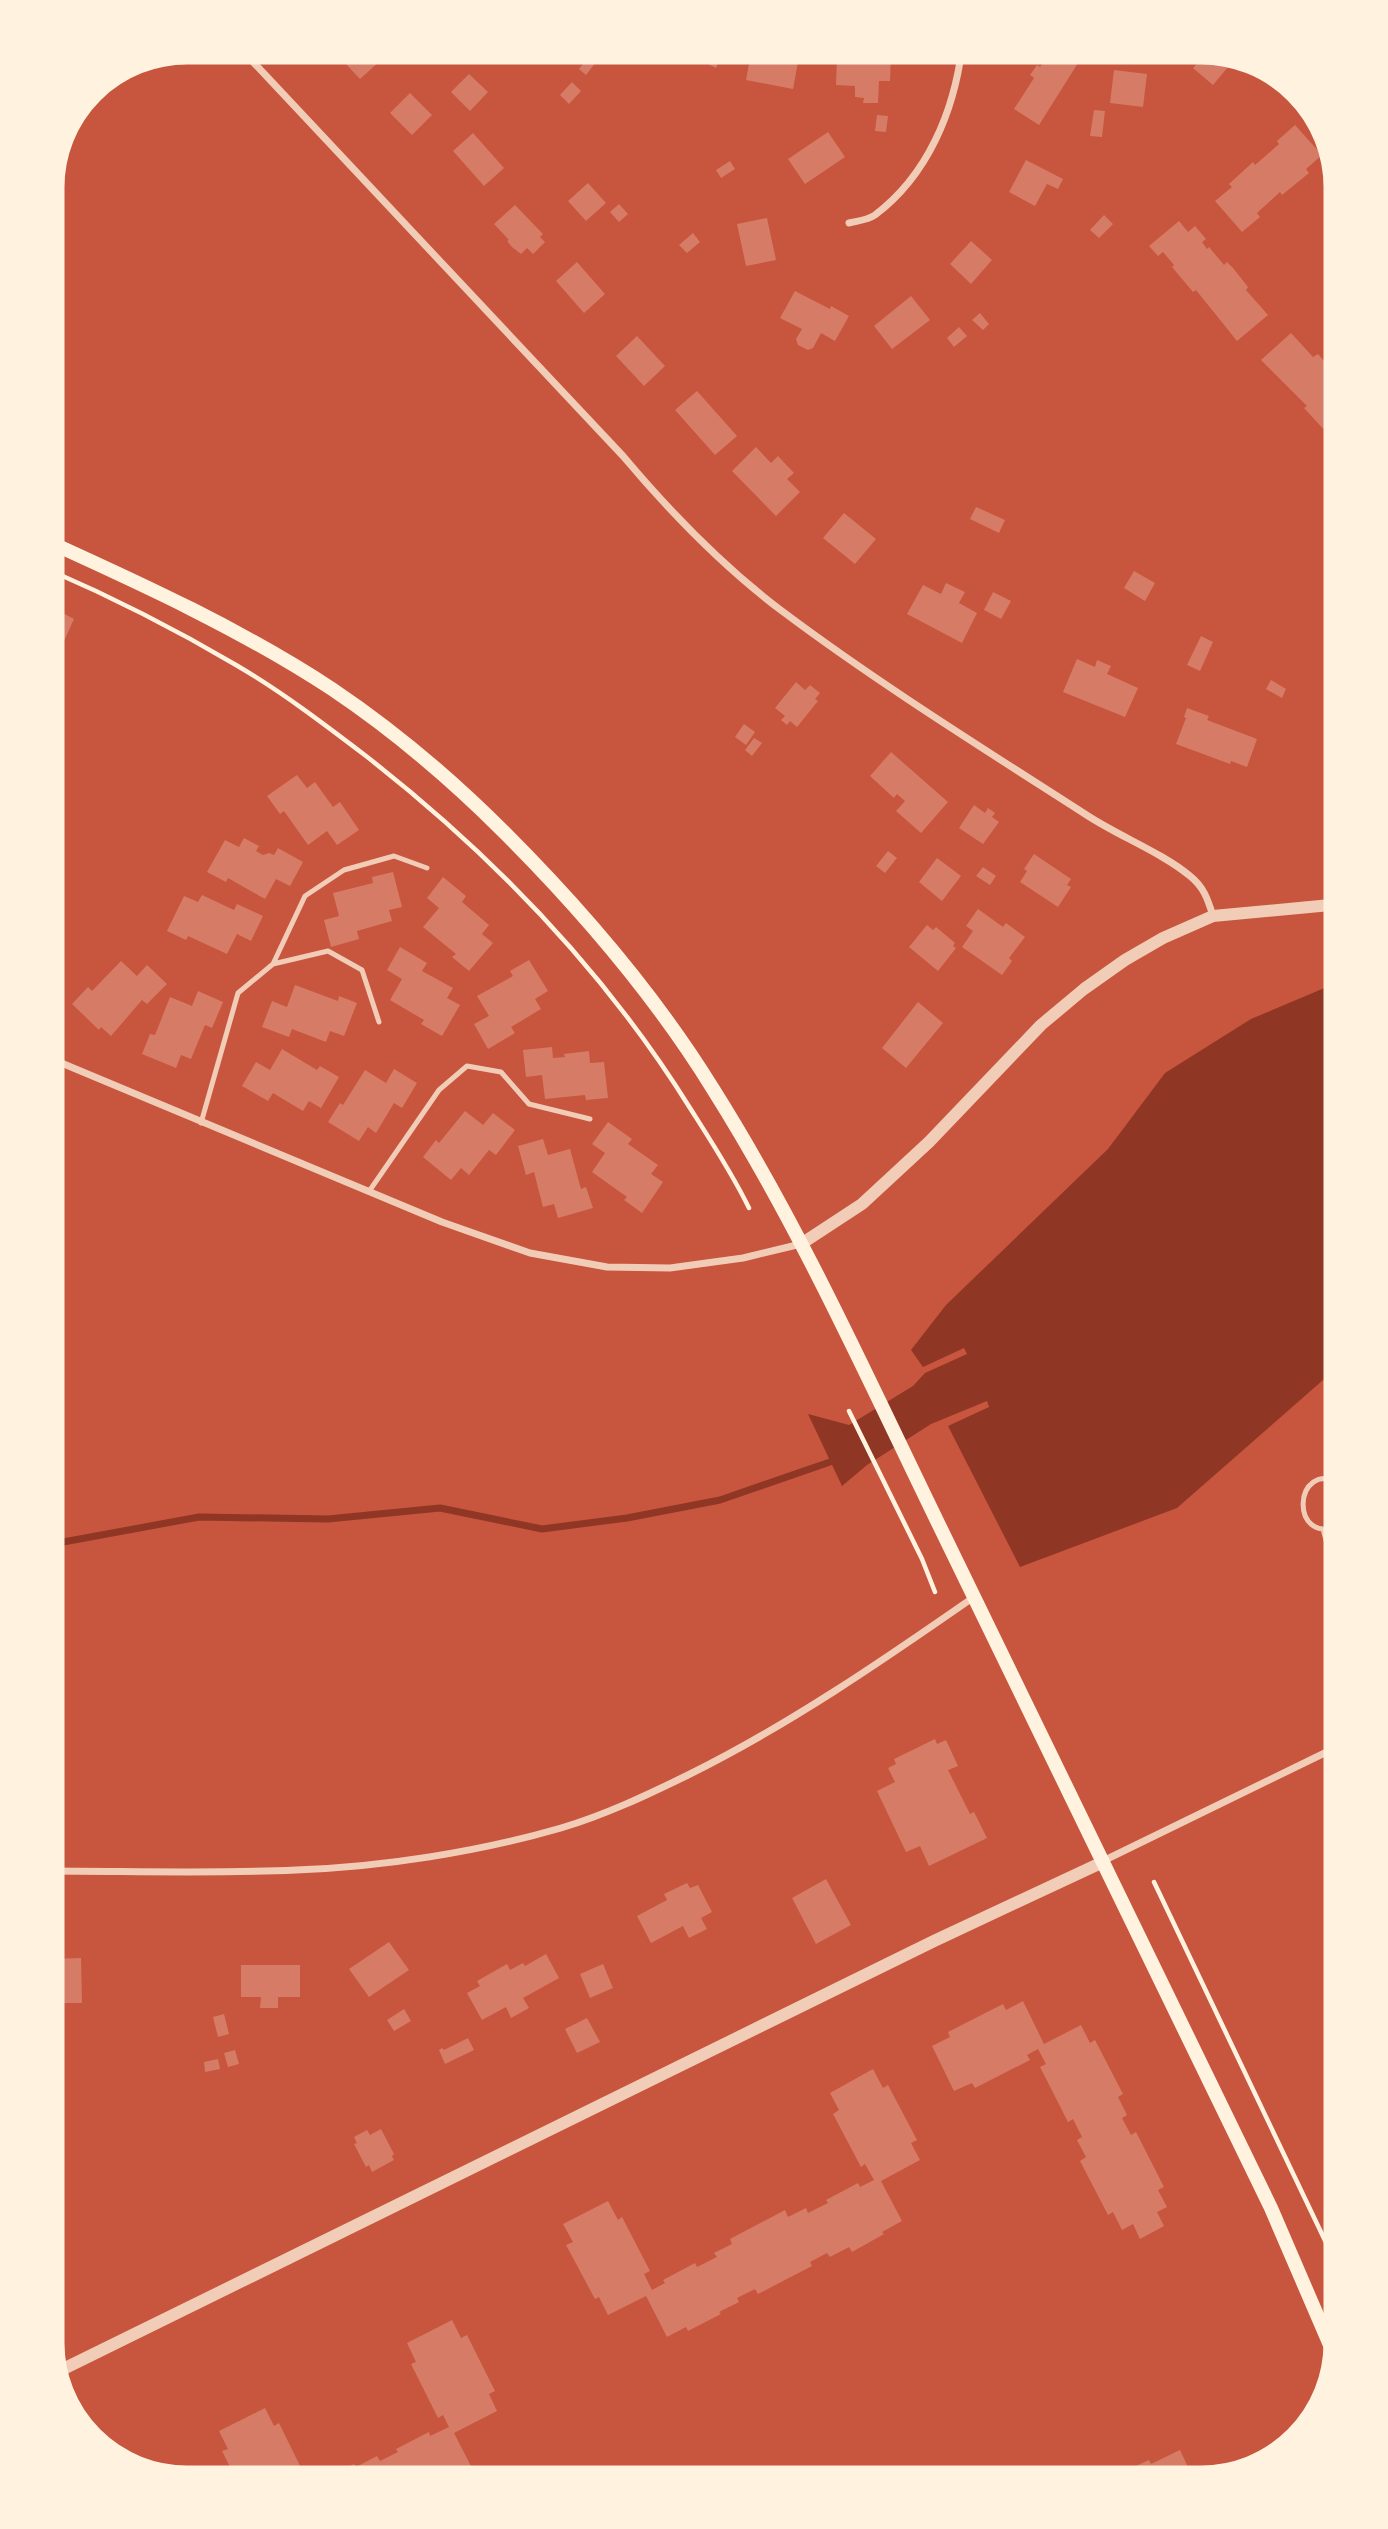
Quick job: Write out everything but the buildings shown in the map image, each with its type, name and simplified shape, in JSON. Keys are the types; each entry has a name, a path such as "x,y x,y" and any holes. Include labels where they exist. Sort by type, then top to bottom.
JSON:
{"main road":[{"path":"60,547 138,582 259,644 333,690 397,738 502,830 597,933 640,984 671,1027 713,1087 801,1244 1271,2208 1328,2340"}],"street":[{"path":"251,60 614,447 666,507 712,552 760,594 835,649 1088,816 1180,868 1204,890 1213,916"},
{"path":"849,223 873,216 907,183 930,152 950,110 960,60"},
{"path":"60,1063 502,1245 568,1262 607,1267 660,1269 706,1264 801,1244 862,1204 929,1142 1010,1054 1041,1025 1084,989 1125,960 1163,938 1213,916 1328,905"},
{"path":"60,1871 264,1871 367,1864 495,1843 562,1828 666,1786 768,1734 873,1667 974,1597"},
{"path":"63,2370 1328,1751"}],"lane":[{"path":"201,1123 239,993 273,964 305,896 344,870 394,856 427,868"},
{"path":"273,964 328,951 362,970 379,1022"},
{"path":"370,1190 439,1090 467,1066 501,1072 529,1104 590,1119"},
{"path":"1328,1479 1311,1484 1302,1498 1302,1507 1309,1522 1323,1530 1328,1529"},
{"path":"1323,1530 1328,1548"}],"path":[{"path":"60,575 111,597 237,665 308,711 430,807 516,886 587,964 661,1061 735,1179 749,1208"},
{"path":"849,1411 922,1559 935,1592"},
{"path":"1154,1882 1328,2247"}],"shaded area":[{"path":"1328,986 1328,1376 1177,1508 1020,1567 948,1426 989,1407 987,1401 931,1424 867,1465 842,1486 808,1414 849,1425 913,1386 925,1373 967,1354 964,1348 923,1367 911,1350 946,1305 1108,1149 1165,1073 1251,1019"}],"waterway":[{"path":"60,1543 199,1517 328,1519 440,1508 542,1529 627,1518 720,1500 830,1462"}]}
